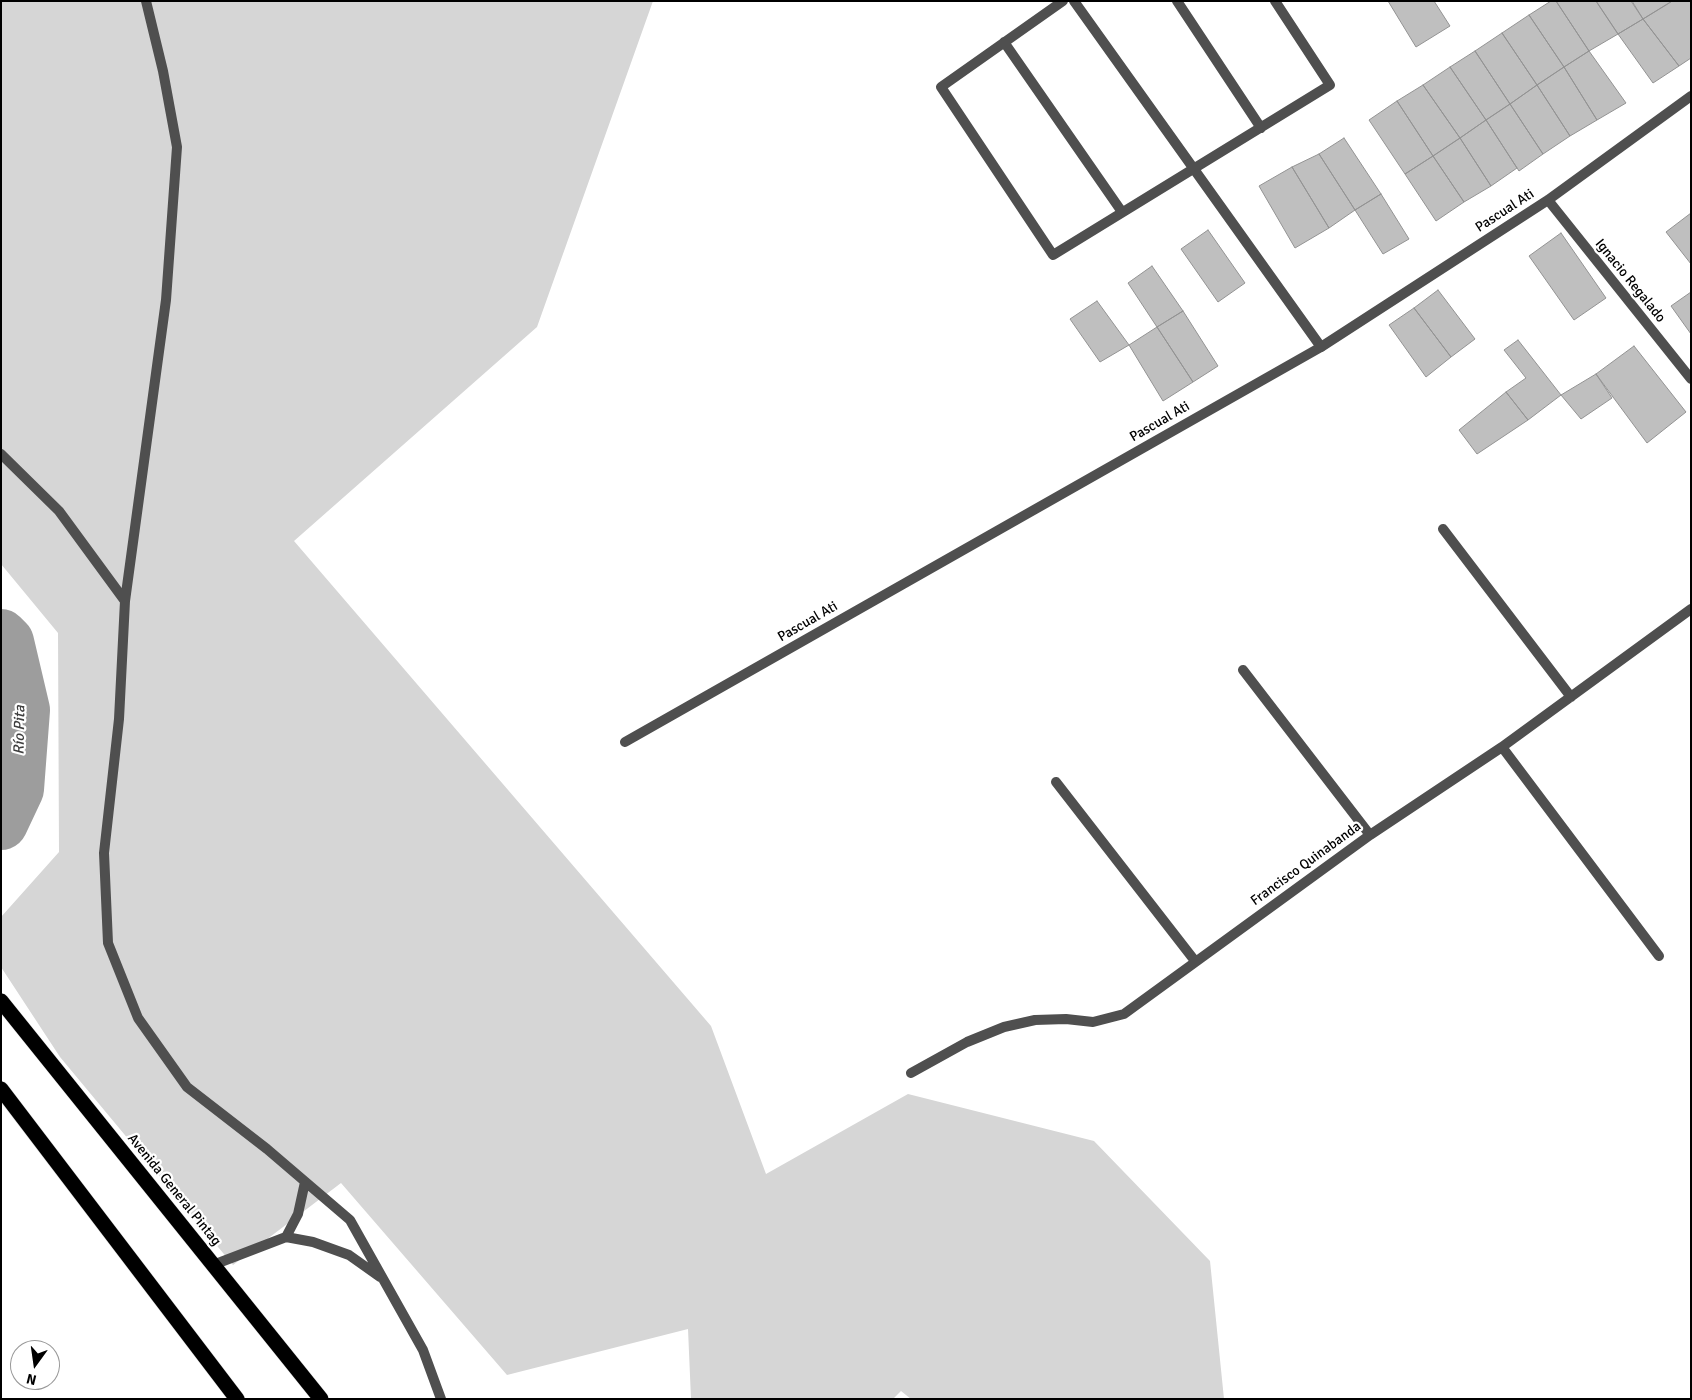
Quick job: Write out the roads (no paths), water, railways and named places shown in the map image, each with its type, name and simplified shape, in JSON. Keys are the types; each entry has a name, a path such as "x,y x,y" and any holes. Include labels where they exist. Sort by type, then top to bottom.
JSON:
{"highway":[{"name":"Avenida General Pintag","path":"4,1004 321,1399"},
{"path":"1,1089 236,1399"}],"street":[{"path":"146,1 163,71 177,147 166,300 125,601 120,719 104,853 108,943 138,1018 187,1087 267,1149 350,1220 423,1350 441,1399"},
{"path":"1063,1 941,87 1052,255 1330,86 1275,1"},
{"path":"1074,1 1192,169 1321,347"},
{"path":"1177,1 1261,128"},
{"path":"1004,42 1122,212"},
{"name":"Pascual Ati","path":"625,742 1321,347 1548,200 1691,96"},
{"name":"Ignacio Regalado","path":"1548,200 1691,379"},
{"path":"1,454 58,511 125,601"},
{"path":"1442,529 1571,697"},
{"name":"Francisco Quinabanda","path":"911,1073 967,1042 1004,1027 1035,1020 1066,1019 1093,1022 1124,1014 1370,834 1502,747 1691,609"},
{"path":"1243,670 1370,834"},
{"path":"1502,747 1659,956"},
{"path":"1056,782 1195,961"},
{"path":"286,1237 298,1214 305,1182"},
{"path":"213,1265 286,1237 313,1242 349,1255 384,1279"}],"waterway":[{"name":"Río Pita","path":"1,636 7,642 23,710 17,789 1,823"}]}
